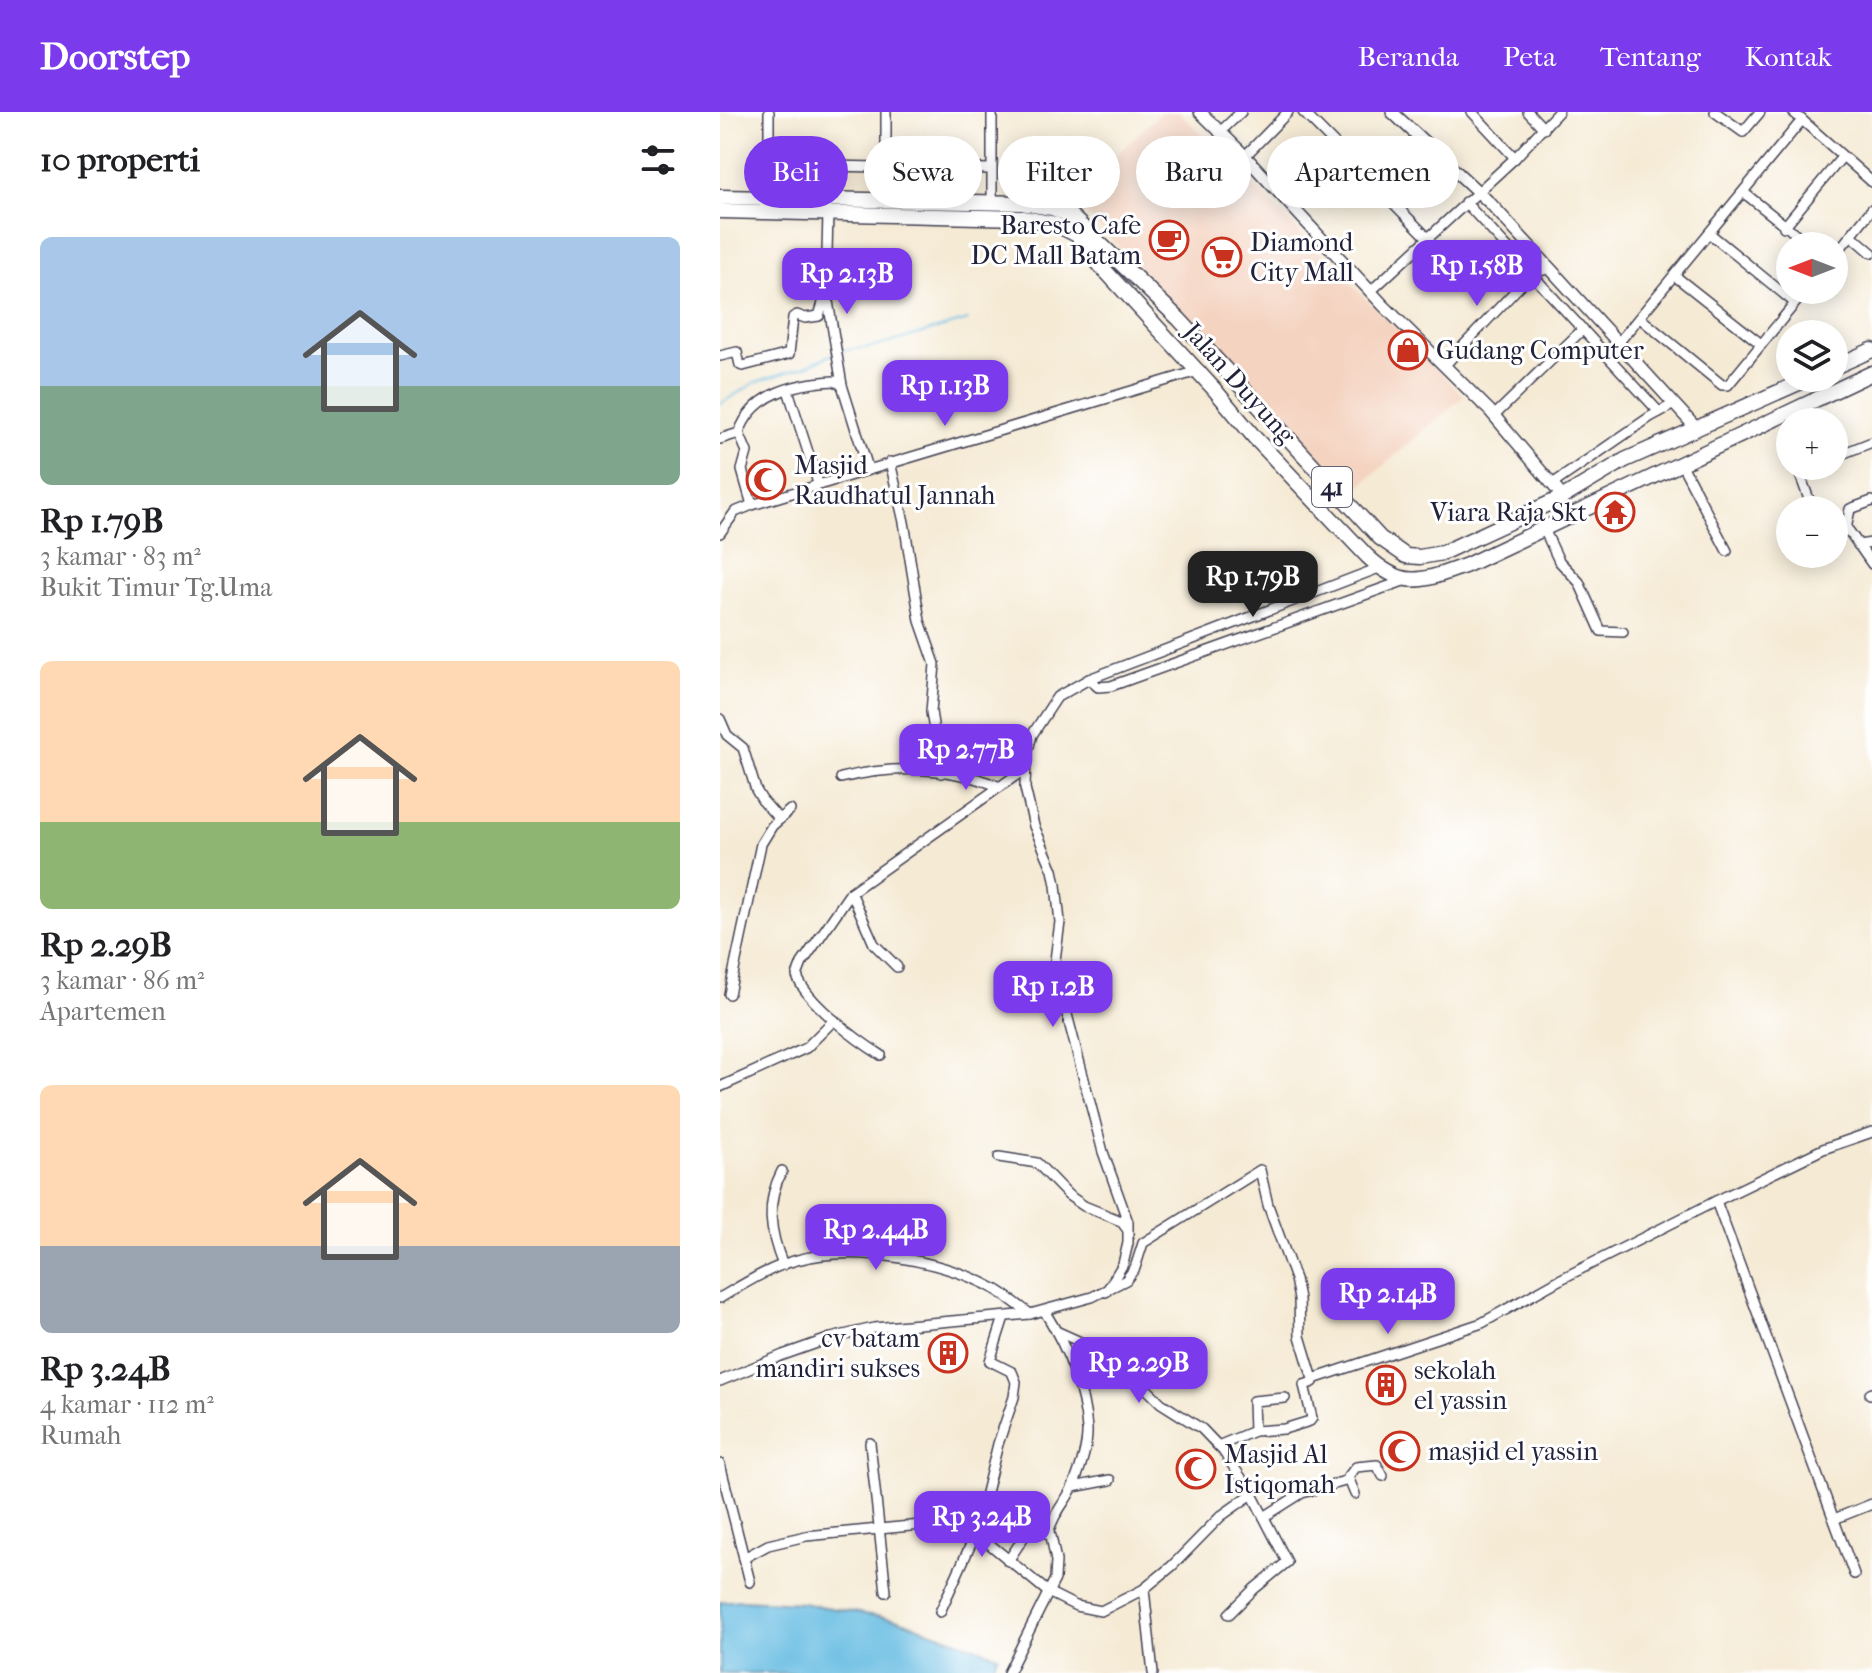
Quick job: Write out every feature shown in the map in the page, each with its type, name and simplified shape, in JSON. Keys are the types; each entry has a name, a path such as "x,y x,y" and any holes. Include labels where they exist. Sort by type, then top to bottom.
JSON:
{"highway":[{"name":"Jalan Duyung","path":"720,197 744,197"},
{"name":"Jalan Duyung","path":"982,203 1031,204 1052,208 1074,218 1182,323 1380,538 1401,555 1420,557 1442,553 1563,497 1643,452 1779,392"},
{"name":"Jalan Duyung","path":"720,211 828,213 891,208"},
{"name":"Jalan Duyung","path":"915,208 1023,218 1055,224 1077,235 1099,264 1255,438 1379,568 1406,580"},
{"path":"1167,337 1181,335 1182,323"},
{"path":"1194,367 1192,353 1203,347"},
{"path":"1848,361 1872,350"},
{"path":"1406,580 1419,580 1461,568 1872,373"},
{"path":"1643,452 1636,462 1638,470 1644,476 1655,475"},
{"path":"1607,471 1619,470 1625,476 1625,487 1620,493"}],"street":[{"path":"769,112 769,136"},
{"path":"886,112 886,136"},
{"path":"992,112 992,203"},
{"path":"1200,112 1222,136"},
{"path":"1219,133 1241,112"},
{"path":"1251,150 1288,112"},
{"path":"1303,112 1428,238"},
{"path":"1392,112 1478,193 1697,429"},
{"path":"1472,112 1515,158"},
{"path":"1528,112 1544,129"},
{"path":"1372,290 1515,158 1558,112"},
{"path":"1715,112 1743,132 1760,112"},
{"path":"1793,112 1868,178 1872,165"},
{"path":"1619,342 1802,120"},
{"path":"1784,227 1842,157"},
{"path":"1251,162 1383,305 1494,416 1563,497"},
{"path":"982,169 991,169"},
{"path":"1743,192 1791,232"},
{"path":"1465,202 1659,412"},
{"path":"1848,239 1872,209"},
{"path":"828,213 826,293 842,385 868,468"},
{"path":"1709,233 1776,288"},
{"path":"1851,235 1872,253"},
{"path":"1445,365 1532,273 1548,269"},
{"path":"1675,276 1761,344"},
{"path":"720,356 737,352 743,366 789,354 793,317 819,316 826,293"},
{"path":"1640,318 1722,385 1728,385 1794,304"},
{"path":"1494,416 1596,320"},
{"path":"720,533 735,512 752,505 1194,367"},
{"path":"720,439 739,433 753,408 765,397 831,381 842,385"},
{"path":"788,390 818,483"},
{"path":"1554,483 1674,404"},
{"path":"739,433 747,452 742,470 752,505"},
{"path":"1848,451 1872,442"},
{"path":"890,462 922,628 935,664 931,712 941,773"},
{"path":"1681,463 1727,551"},
{"path":"1848,519 1850,509 1872,501"},
{"path":"1544,529 1559,561 1579,582 1601,631 1623,632"},
{"path":"1848,532 1872,564"},
{"path":"1858,545 1872,543"},
{"path":"1106,1292 1123,1264 1129,1232 1124,1207 1103,1152 1058,980 1055,960 1060,922 1056,885 1027,803 1025,769 1032,735 1057,697 1089,679 1379,568"},
{"path":"1089,679 1098,687 1111,686 1406,580"},
{"path":"720,719 727,735 746,753 756,790 779,819"},
{"path":"841,778 868,771 895,769 972,776 1000,787"},
{"path":"881,1055 834,1020 800,984 797,976 802,963 851,892 1025,769"},
{"path":"729,994 761,844 779,819 790,810"},
{"path":"851,892 874,944 897,967"},
{"path":"720,1087 806,1048 834,1020"},
{"path":"1218,1446 1254,1431 1284,1429 1310,1421 1312,1418 1304,1385 1313,1382 1313,1379 1482,1323 1559,1280 1716,1201 1823,1149 1872,1132"},
{"path":"999,1157 1037,1163 1068,1195 1084,1206 1121,1221 1129,1232"},
{"path":"720,1381 831,1338 874,1328 1045,1312 1106,1292 1126,1280 1135,1268 1143,1243 1260,1170 1268,1205 1295,1279 1300,1336 1313,1379"},
{"path":"782,1171 772,1192 770,1211 772,1231 783,1265"},
{"path":"1716,1201 1854,1574"},
{"path":"720,1298 783,1265 800,1259 836,1254 891,1257 937,1266 994,1288 1030,1314"},
{"path":"1045,1312 1075,1374 1087,1431 1073,1487 1056,1511 1048,1534"},
{"path":"940,1612 976,1533 1016,1387 1012,1372 990,1361 1004,1317"},
{"path":"1056,1331 1114,1357 1161,1403 1202,1429 1252,1494 1286,1562 1229,1614"},
{"path":"1254,1431 1253,1401 1285,1398"},
{"path":"870,1443 886,1592"},
{"path":"720,1464 750,1582"},
{"path":"1355,1494 1349,1480 1353,1469 1370,1464 1379,1467 1383,1476"},
{"path":"1073,1487 1110,1480"},
{"path":"1264,1517 1302,1493 1349,1480"},
{"path":"744,1558 787,1539 942,1523 976,1533 1048,1592 1076,1606 1096,1611 1109,1608 1144,1589 1172,1566 1221,1516 1252,1494"},
{"path":"1834,1519 1872,1504"},
{"path":"1008,1561 1027,1532 1038,1530 1048,1534 1053,1542 1055,1579 1008,1673"},
{"path":"1144,1589 1153,1673"}],"shaded area":[{"path":"1161,112 1179,112 1203,136 1136,136"},
{"path":"1136,136 1136,208 1251,208 1251,184 1267,200 1267,208 1275,208 1464,396 1353,492 1078,208 1120,208 1120,152"}],"water":[{"path":"720,1602 802,1603 899,1620 998,1655 990,1673 720,1673"}],"waterway":[{"path":"841,351 878,346 968,320"},
{"path":"720,404 756,382 835,353"}],"place":[{"name":"Baresto Cafe DC Mall Batam","path":"1169,240"},
{"name":"Diamond City Mall","path":"1222,257"},
{"name":"Gudang Computer","path":"1408,350"},
{"name":"Masjid Raudhatul Jannah","path":"766,480"},
{"name":"Viara Raja Skt","path":"1615,512"},
{"name":"cv batam mandiri sukses","path":"948,1353"},
{"name":"sekolah el yassin","path":"1386,1385"},
{"name":"masjid el yassin","path":"1400,1451"},
{"name":"Masjid Al Istiqomah","path":"1196,1469"}]}
